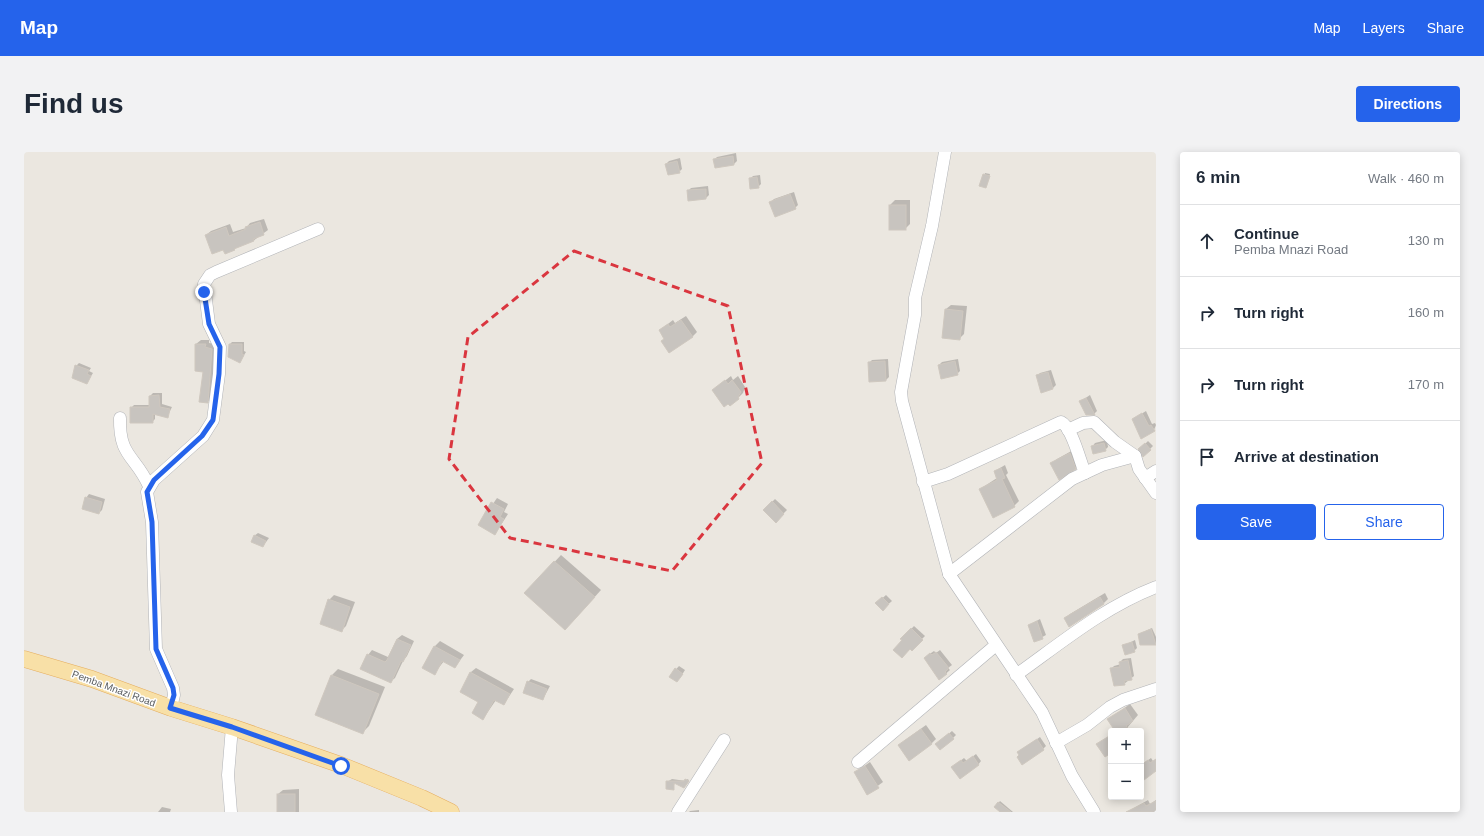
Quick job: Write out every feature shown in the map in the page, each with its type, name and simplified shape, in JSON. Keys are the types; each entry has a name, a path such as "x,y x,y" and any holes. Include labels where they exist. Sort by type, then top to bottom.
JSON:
{"main road":[{"name":"Pemba Mnazi Road","path":"24,659 92,679 170,708 232,727 341,766 422,798 451,812"}],"street":[{"path":"945,152 932,226 915,298 914,315 901,392 902,401 949,574 1042,712 1076,784 1094,812"},
{"path":"170,708 174,695 173,688 156,649 154,542 147,492 149,486 185,450 202,436 213,420 219,374 220,347 211,330 203,288 210,275 318,229"},
{"path":"120,418 120,434 126,454 140,470 149,486"},
{"path":"923,482 948,474 1061,422 1068,430 1085,473"},
{"path":"1068,430 1083,423 1094,422 1115,442 1134,456 1139,469 1156,493"},
{"path":"949,574 1056,491 1085,473 1102,465 1134,456"},
{"path":"1145,478 1156,471"},
{"path":"1016,675 1089,621 1142,592 1156,587"},
{"path":"858,762 996,645"},
{"path":"1056,743 1087,725 1110,707 1123,700 1156,689"},
{"path":"231,812 228,775 232,727"},
{"path":"678,812 724,740"}],"highlighted area":[{"path":"574,251 728,306 762,463 672,571 510,538 449,459 468,337"}],"building":[{"path":"733,156 734,165 715,168 713,159"},
{"path":"677,161 680,173 668,175 665,164"},
{"path":"983,174 990,176 986,188 979,186"},
{"path":"757,177 759,188 750,189 749,178"},
{"path":"706,189 706,199 688,201 687,190"},
{"path":"790,194 796,209 775,217 769,202"},
{"path":"889,205 906,205 906,230 889,230"},
{"path":"260,222 264,235 253,239 254,241 225,254 223,250 212,254 205,235 226,227 229,236 246,229 245,227"},
{"path":"945,309 963,311 960,340 942,338"},
{"path":"681,320 693,337 669,353 661,341 664,339 659,330 668,324 670,327"},
{"path":"195,344 206,344 205,347 212,349 208,403 199,402 203,372 195,371"},
{"path":"229,344 242,344 242,354 244,355 240,363 228,357"},
{"path":"885,361 886,381 869,382 868,362"},
{"path":"955,361 958,375 941,379 938,365"},
{"path":"75,365 89,370 87,374 91,376 87,384 72,378"},
{"path":"1048,372 1053,389 1041,393 1036,375"},
{"path":"725,380 728,384 732,380 741,392 738,397 739,399 730,406 728,404 724,407 712,390"},
{"path":"159,395 160,407 170,409 168,418 153,414 153,423 130,423 130,407 149,407 149,396"},
{"path":"1086,398 1095,415 1086,415 1079,401"},
{"path":"1142,413 1149,426 1151,425 1155,431 1141,439 1132,419"},
{"path":"1104,443 1106,451 1093,454 1091,446"},
{"path":"1145,443 1151,450 1143,457 1138,449"},
{"path":"1070,453 1076,469 1059,480 1050,463"},
{"path":"1001,468 1005,478 1002,479 1015,507 993,518 979,489 997,480 994,471"},
{"path":"85,497 102,502 99,514 82,509"},
{"path":"772,501 784,514 776,523 763,510"},
{"path":"491,502 504,509 500,517 504,519 495,535 478,525"},
{"path":"254,535 266,541 263,547 251,542"},
{"path":"554,561 595,597 565,630 524,593"},
{"path":"882,597 889,604 883,611 875,603"},
{"path":"1100,597 1104,604 1069,627 1064,618"},
{"path":"328,599 350,607 342,632 320,624"},
{"path":"1037,621 1043,639 1034,642 1028,625"},
{"path":"911,628 923,640 912,651 910,649 902,658 893,650 902,640 900,639"},
{"path":"1151,629 1156,645 1140,645 1138,634"},
{"path":"397,639 411,645 403,662 401,661 391,683 360,669 367,654 385,662"},
{"path":"1132,642 1135,652 1125,655 1122,645"},
{"path":"434,646 460,660 455,668 442,661 435,675 422,668"},
{"path":"936,652 949,668 945,672 947,674 939,680 924,658 930,653 932,655"},
{"path":"1128,660 1132,680 1124,681 1125,685 1114,686 1110,668 1120,667 1119,662"},
{"path":"675,668 683,674 677,682 669,677"},
{"path":"470,672 510,694 504,705 494,700 483,720 472,713 478,702 460,692"},
{"path":"331,675 379,694 363,734 315,715"},
{"path":"527,681 547,689 543,700 523,693"},
{"path":"1125,708 1133,721 1126,726 1128,728 1113,728 1107,719"},
{"path":"921,729 932,744 909,761 898,745"},
{"path":"949,733 954,739 940,750 935,744"},
{"path":"1108,737 1108,755 1105,757 1096,744"},
{"path":"1037,739 1044,750 1022,765 1017,757 1019,755 1017,752"},
{"path":"973,756 979,765 960,779 951,767 961,760 963,763"},
{"path":"1156,759 1156,771 1144,780 1144,763 1148,760 1150,763"},
{"path":"865,766 879,788 867,795 854,772"},
{"path":"685,779 689,781 684,788 674,783 674,790 666,789 666,781 684,781"},
{"path":"277,794 295,794 295,812 277,812"},
{"path":"1156,801 1156,812 1126,812 1144,803 1146,806"},
{"path":"998,802 1011,812 1000,812 994,807"}],"route":[{"path":"204,292 209,324 213,334 218,340 220,347 215,415 211,426 202,436 185,450 172,465 154,480 149,486 147,492 154,542 156,649 173,688 174,695 170,708 232,727 341,766"}]}
